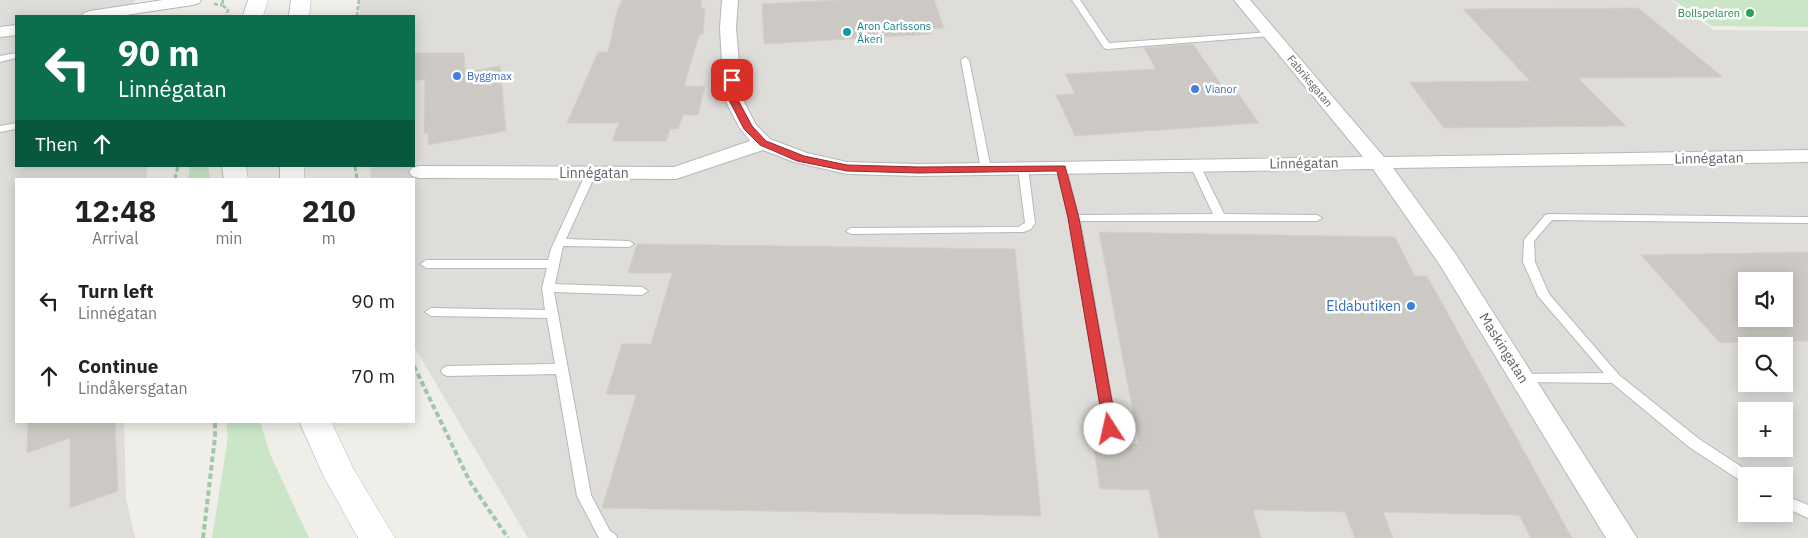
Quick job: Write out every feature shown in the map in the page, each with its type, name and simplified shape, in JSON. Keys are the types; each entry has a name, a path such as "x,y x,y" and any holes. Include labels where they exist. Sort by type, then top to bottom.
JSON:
{"main road":[{"path":"253,15 258,0"},
{"path":"299,15 301,0"},
{"path":"316,423 340,475 377,538"},
{"path":"330,423 340,475"}],"street":[{"path":"140,7 165,0"},
{"path":"96,15 193,0"},
{"path":"730,0 728,28 733,98 748,127 763,143"},
{"name":"Fabriksgatan","path":"1242,0 1378,162"},
{"path":"0,32 15,30"},
{"name":"Linnégatan","path":"419,172 676,173 763,143 801,158 847,168 918,170 1808,156"},
{"name":"Maskingatan","path":"1378,162 1449,261 1622,538"}],"lane":[{"path":"1076,0 1107,46 1271,34"},
{"path":"0,59 15,56"},
{"path":"965,60 986,169"},
{"path":"0,129 15,126"},
{"path":"1195,165 1220,217"},
{"path":"851,231 1020,230 1027,228 1030,223 1023,168"},
{"path":"1061,168 1074,218 1110,429"},
{"path":"591,174 560,242 548,288 584,496 605,534 610,538"},
{"path":"1738,472 1694,443 1615,378 1544,296 1529,262 1529,240 1550,217 1808,220"},
{"path":"1074,218 1317,218"},
{"path":"560,242 629,244"},
{"path":"426,264 553,264"},
{"path":"548,288 642,291"},
{"path":"431,312 552,314"},
{"path":"447,371 557,369 561,367"},
{"path":"1524,379 1615,378"},
{"path":"1793,505 1808,512"}],"path":[{"path":"223,0 222,5 228,10 226,15"},
{"path":"357,15 359,0"},
{"path":"415,368 470,482 508,538"},
{"path":"203,538 215,437 214,423"}],"shaded area":[{"path":"0,0 137,0 134,2 133,15 15,15 15,167 148,167 146,178 15,178 15,423 124,423 126,498 135,538 0,538"},
{"path":"359,0 1670,0 1714,30 1808,31 1808,538 528,538 415,347 415,178 371,178 370,167 415,167 415,15 360,15"}],"green space":[{"name":"Bollspelaren","path":"1673,0 1808,0 1808,27 1712,26"},
{"path":"190,167 208,167 210,178 188,178"},
{"path":"226,423 261,423 270,454 309,538 212,538 228,437"}],"building":[{"path":"622,0 702,0 701,8 705,8 703,34 699,35 684,86 705,86 698,115 683,115 678,129 670,129 666,141 612,141 619,123 567,123 598,52 608,52 617,11"},
{"name":"Aron Carlssons Åkeri","path":"836,0 934,0 944,28 929,29 931,34 764,44 762,4"},
{"path":"1638,8 1723,77 1578,78 1626,126 1444,128 1409,82 1530,81 1463,9"},
{"path":"1193,44 1227,93 1237,92 1259,123 1075,136 1056,95 1075,94 1065,74 1156,69 1144,48"},
{"path":"415,53 464,53 465,72 500,66 506,131 428,145 428,133 424,134 425,79 415,81"},
{"path":"1099,232 1395,237 1415,276 1427,276 1572,538 1531,538 1519,515 1383,512 1393,538 1355,538 1345,512 1253,510 1261,538 1159,538 1149,490 1100,489 1093,443 1139,444"},
{"path":"637,244 1015,249 1041,516 602,508 636,395 606,394 622,344 651,344 672,273 628,273"},
{"path":"1808,252 1808,341 1793,341 1793,337 1738,337 1738,343 1720,343 1641,255"},
{"path":"28,423 115,423 118,491 70,508 70,438 27,453"}],"place":[{"name":"Bollspelaren","path":"1750,13"},
{"name":"Aron Carlssons Åkeri","path":"847,32"},
{"name":"Byggmax","path":"457,76"},
{"name":"Vianor","path":"1195,89"},
{"name":"Eldabutiken","path":"1411,306"}],"route":[{"path":"732,80 733,98 748,127 763,143 776,150 801,158 847,168 918,170 1061,168 1074,218 1110,429"}]}
